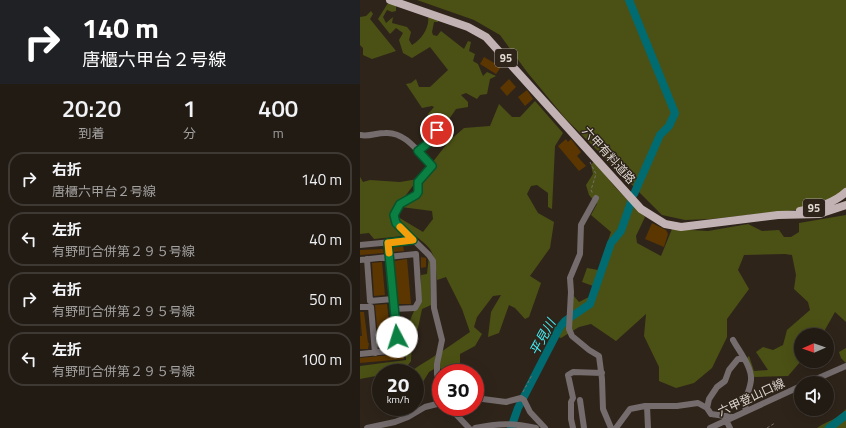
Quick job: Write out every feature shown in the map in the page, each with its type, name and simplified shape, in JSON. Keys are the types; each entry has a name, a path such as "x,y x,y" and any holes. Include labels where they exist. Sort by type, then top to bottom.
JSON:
{"main road":[{"name":"六甲有料道路","path":"390,0 468,27 486,37 641,209 665,224 681,227 778,215 820,214 846,205"},
{"name":"95","path":"778,215 829,203 839,198 846,192"},
{"name":"95","path":"820,214 846,210"}],"street":[{"path":"418,151 426,145 437,130"},
{"path":"360,135 365,136 394,133 405,138 432,166 418,182 418,192 416,195 400,204 394,215 396,223 429,255 433,261 434,308 442,340 442,346 438,353 437,364"},
{"path":"596,198 580,226 580,254 570,278 571,292 569,330 572,336 599,356 602,373 602,405 611,428"},
{"path":"360,245 413,240"},
{"path":"360,354 398,350 388,243"},
{"path":"393,298 370,301 363,260 416,254 419,301 415,308 394,309"},
{"path":"360,308 371,307 375,353"},
{"path":"733,340 752,379 744,404 746,411"},
{"path":"707,408 709,400 717,387 725,381 729,370 738,359 743,359"},
{"path":"823,376 846,366"},
{"path":"573,428 571,408 573,398 568,375 573,372 602,373"},
{"name":"六甲登山口線","path":"710,428 794,389"},
{"path":"484,399 506,402 521,399 530,412 545,428"},
{"path":"580,400 579,412 584,428"},
{"path":"616,428 630,409 647,406 698,403 707,408 711,414 729,419 730,428"},
{"path":"367,428 395,422 408,417 425,407 432,405"},
{"path":"647,406 648,428"},
{"path":"458,416 469,428"},
{"path":"475,428 512,423 536,428"}],"path":[{"path":"594,157 590,161 596,174 591,190 596,198"},
{"path":"521,399 532,375"},
{"path":"767,428 775,423"}],"green space":[{"path":"417,0 846,0 846,190 837,198 805,209 711,219 685,220 662,215 565,118 527,72 500,35 474,20"},
{"path":"388,3 396,5 396,11 392,12 387,10 383,17 386,23 393,17 392,23 407,27 411,32 409,40 412,45 419,40 424,33 428,25 428,17 439,20 438,22 434,22 432,32 433,35 437,36 441,31 464,49 468,41 471,42 469,51 475,54 473,61 478,64 483,76 487,72 496,76 490,79 487,94 480,95 477,99 466,93 461,95 468,102 468,107 456,109 445,125 435,127 430,123 428,114 434,107 422,108 406,84 411,83 416,79 419,87 430,87 448,70 430,47 412,58 403,53 399,40 403,33 396,28 390,34 378,19"},
{"path":"371,11 373,14 370,19 396,51 372,59 363,55 363,48 360,45 360,17 366,16"},
{"path":"535,101 563,133 555,146 552,209 548,207 548,193 537,185 531,186 527,194 538,213 554,222 550,248 530,276 541,283 529,317 525,319 515,308 509,305 499,333 488,337 491,312 501,295 493,296 477,317 474,327 482,334 475,346 460,354 460,364 439,364 441,352 470,332 462,309 446,277 437,280 435,260 430,249 400,222 398,217 423,232 433,219 432,211 401,207 422,194 421,183 432,163 449,141 464,128 490,126 499,104 512,117 520,117"},
{"path":"594,161 615,187 645,217 636,236 637,243 661,256 672,229 708,231 748,224 762,231 779,230 784,237 791,237 799,232 799,223 846,215 846,322 835,312 826,328 794,328 795,368 788,376 752,377 747,358 749,356 754,371 768,370 756,352 763,347 773,350 783,345 787,330 810,310 808,302 794,289 796,275 792,255 744,255 738,270 749,289 727,319 727,337 712,368 694,383 676,388 659,381 659,367 644,336 646,314 616,341 591,324 579,327 561,338 553,335 555,326 570,316 572,294 579,302 589,297 593,286 582,282 587,268 598,270 611,232 591,215 597,204 589,195 586,185 593,174 591,165"},
{"path":"360,177 363,182 370,180 400,182 418,179 397,207 393,217 402,232 402,236 374,239 369,233 360,234"},
{"path":"429,256 431,305 422,309 418,328 412,338 411,361 409,364 375,364 406,360 408,329 412,315 421,301 421,275 427,274"},
{"path":"846,348 846,363 841,358 839,352"},
{"path":"436,355 435,364 432,364 432,370 429,372 424,380 424,364 421,364"},
{"path":"372,364 372,377 360,379 360,366"},
{"path":"846,409 846,428 817,428 836,418"}],"building":[{"path":"484,57 501,67 496,74 480,64"},
{"path":"509,79 516,87 507,96 500,88"},
{"path":"527,90 533,99 525,106 518,97"},
{"path":"566,139 568,142 571,139 581,152 577,156 586,166 579,171 558,146"},
{"path":"652,223 666,230 668,234 664,247 645,239"},
{"path":"403,246 404,251 393,252 393,247"},
{"path":"383,249 384,253 360,255 360,250"},
{"path":"421,257 426,258 426,267 421,268"},
{"path":"407,259 411,304 398,304 394,261"},
{"path":"382,262 385,295 374,296 372,263"},
{"path":"387,304 391,340 389,341 390,346 379,347 375,305"},
{"path":"360,312 364,312 369,343 368,349 360,349 360,336 362,336"},
{"path":"403,322 403,339 401,339 400,323"},
{"path":"402,346 404,359 360,363 360,358 400,354"}],"waterway":[{"name":"平見川","path":"629,0 675,113 669,126 660,135 634,194"},
{"name":"平見川","path":"511,428 518,408 560,327 565,321 590,304 611,243 621,231 631,202"},
{"path":"829,428 846,415"}],"slow traffic":[{"path":"389,253 388,243 413,240 400,227"}],"route":[{"path":"397,337 388,243 413,240 396,223 394,215 400,204 416,195 418,192 418,182 432,166 418,151 426,145 437,130"}]}
